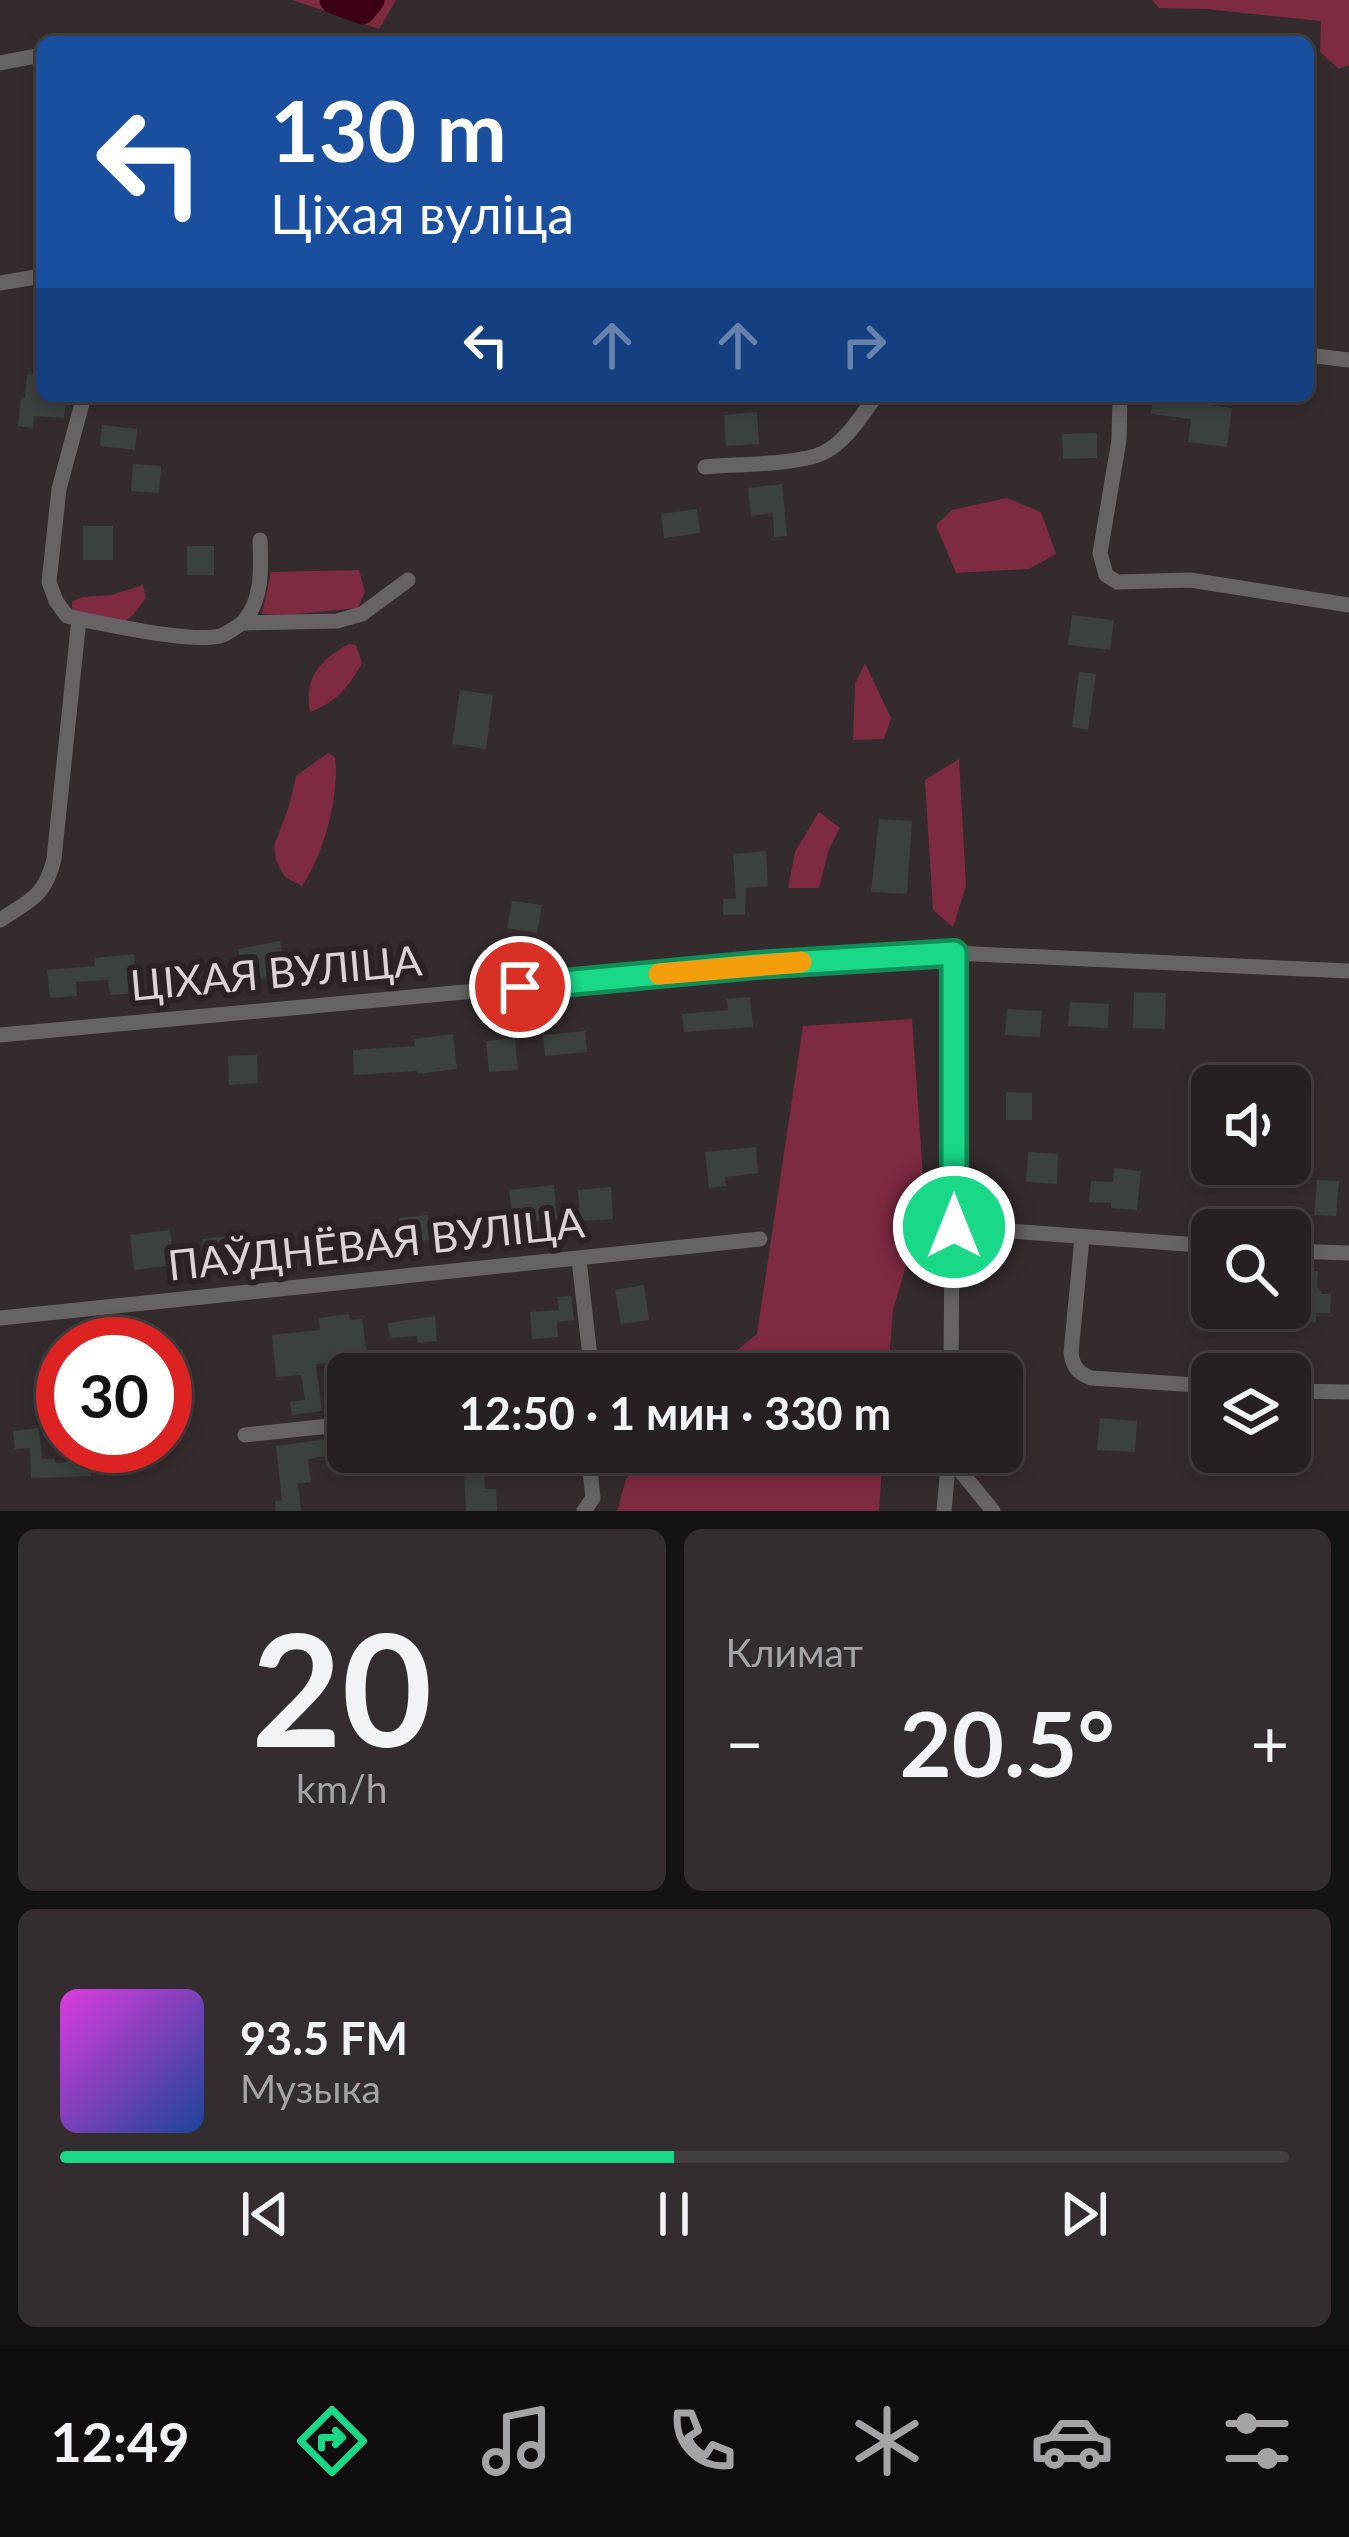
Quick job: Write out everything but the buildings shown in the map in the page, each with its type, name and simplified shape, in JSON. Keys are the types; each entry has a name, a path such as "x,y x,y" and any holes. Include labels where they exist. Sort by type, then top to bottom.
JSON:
{"street":[{"path":"0,63 36,56"},
{"path":"0,283 36,277"},
{"path":"1314,357 1349,360"},
{"path":"82,402 59,488 50,582 68,616 152,632 220,636 243,623 338,621 362,614 408,580"},
{"path":"705,467 824,453 843,439 871,402"},
{"path":"1120,402 1119,440 1100,554 1106,575 1118,582 1190,580 1349,605"},
{"path":"243,623 259,589 260,540"},
{"path":"0,920 48,883 80,620"},
{"path":"951,1353 954,953"},
{"name":"ЦІХАЯ ВУЛІЦА","path":"0,1035 756,965 954,953 1349,971"},
{"path":"954,1227 1191,1245"},
{"path":"1082,1238 1073,1365 1090,1378 1191,1385"},
{"name":"ПАЎДНЁВАЯ ВУЛІЦА","path":"0,1318 760,1239"},
{"path":"1311,1252 1349,1253"},
{"path":"579,1260 590,1353"},
{"path":"1311,1391 1349,1392"},
{"path":"245,1435 327,1426"},
{"path":"584,1511 593,1498 590,1473"},
{"path":"944,1511 947,1473"},
{"path":"963,1473 993,1511"}],"shaded area":[{"path":"292,0 396,0 379,29"},
{"path":"1152,0 1349,0 1349,65 1339,69 1320,52 1321,21 1159,8"},
{"path":"1007,498 1041,512 1056,554 1029,569 956,573 936,525 952,510"},
{"path":"359,570 365,592 358,608 262,614 271,572"},
{"path":"143,585 146,598 121,624 72,610 72,602 82,597 112,595"},
{"path":"349,644 356,645 362,663 357,672 334,699 310,712 309,689 316,671"},
{"path":"865,663 891,718 884,739 853,740 855,684"},
{"path":"328,753 335,757 333,806 317,858 302,886 285,877 274,846 296,776"},
{"path":"959,759 966,886 953,927 933,910 925,780"},
{"path":"819,812 840,828 819,888 788,888 795,852"},
{"path":"912,1019 925,1205 893,1309 890,1353 734,1353 757,1334 803,1026"},
{"path":"630,1473 882,1473 879,1511 617,1511"}],"waterway":[{"path":"333,0 362,11 371,0"}],"slow traffic":[{"path":"659,974 801,962"}],"route":[{"path":"520,987 954,953 954,1227"}]}
